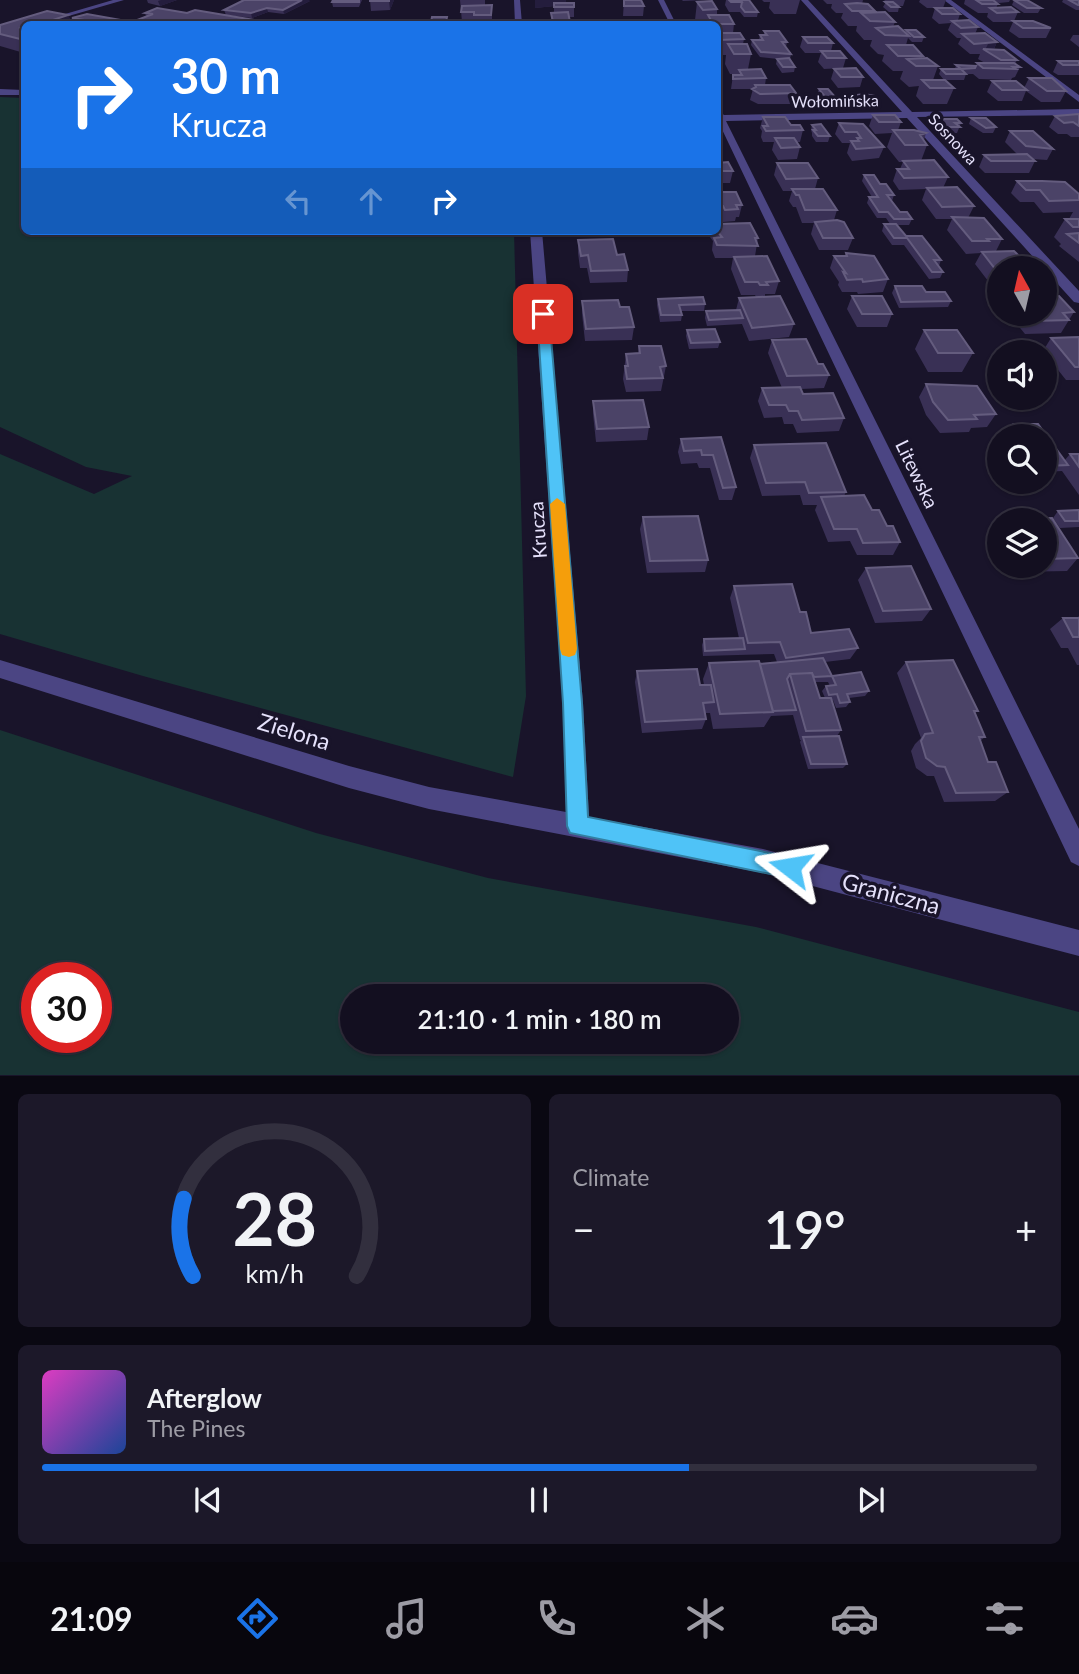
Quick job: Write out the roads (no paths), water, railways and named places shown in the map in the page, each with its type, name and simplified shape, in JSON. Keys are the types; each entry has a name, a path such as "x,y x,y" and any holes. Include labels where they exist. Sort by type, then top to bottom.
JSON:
{"street":[{"path":"46,21 121,0"},
{"path":"517,0 519,21"},
{"path":"661,0 672,21"},
{"name":"Sosnowa","path":"804,0 1079,299"},
{"path":"947,0 1079,99"},
{"path":"0,92 21,93"},
{"name":"Wołomińska","path":"721,116 909,116 1079,112"},
{"name":"Litewska","path":"721,122 1079,854"},
{"name":"Krucza","path":"536,235 573,703 578,826"},
{"name":"Zielona","path":"0,669 349,777 429,798 578,826"},
{"name":"Graniczna","path":"578,826 763,861 1079,943"}]}
